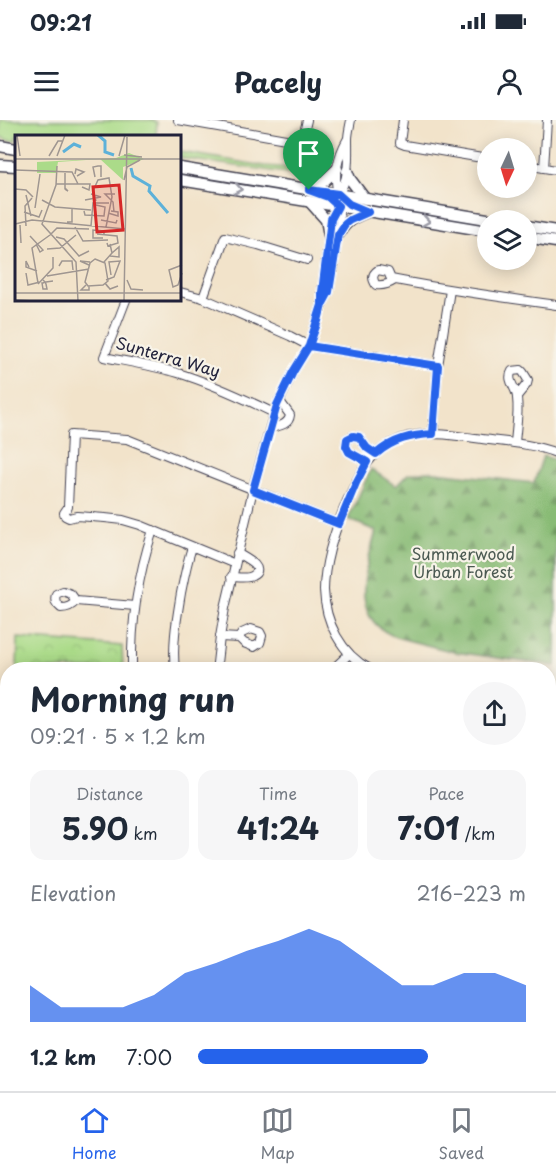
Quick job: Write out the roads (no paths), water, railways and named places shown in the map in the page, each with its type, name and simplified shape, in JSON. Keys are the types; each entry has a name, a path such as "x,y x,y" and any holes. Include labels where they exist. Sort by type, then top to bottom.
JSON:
{"main road":[{"path":"0,146 15,151"},
{"path":"0,152 15,151"},
{"path":"182,168 333,196 366,199 477,217"},
{"path":"309,190 342,170 366,199"},
{"path":"182,180 343,205 368,212 477,229"},
{"path":"309,201 333,196"},
{"path":"333,196 343,205"},
{"path":"343,205 366,199"},
{"path":"309,201 326,220 333,235 350,220 368,212"},
{"path":"537,228 556,231"},
{"path":"537,239 556,242"}],"street":[{"path":"178,120 297,141 303,137 307,120"},
{"path":"333,196 342,170 340,154 348,137 351,120"},
{"path":"403,120 400,143 477,157"},
{"path":"544,168 547,120"},
{"path":"537,167 556,170"},
{"path":"217,662 231,577 274,413 293,372 309,346 322,305 329,292 333,235 340,220 343,205"},
{"path":"203,298 225,237 307,261"},
{"path":"395,280 556,305"},
{"path":"433,434 438,366 450,290"},
{"path":"182,293 203,298 309,346 438,366"},
{"name":"Sunterra Way","path":"125,302 104,357 180,373 227,391 274,413"},
{"path":"515,443 518,395"},
{"path":"270,428 289,420 290,414 279,400"},
{"path":"358,662 345,650 334,632 324,590 326,570 339,524 367,462 382,448 399,440 433,434 515,443 556,453"},
{"path":"235,564 132,523 114,519 65,516 64,513 68,507 71,435 127,439 339,524"},
{"path":"367,462 349,452 346,446 347,439 353,436 359,437 367,448 376,454"},
{"path":"132,662 135,606 153,530"},
{"path":"175,662 175,626 192,547"},
{"path":"231,577 250,577 256,572 252,561 237,554"},
{"path":"76,601 135,606"},
{"path":"220,637 239,638"},
{"path":"340,662 349,654"}],"park label":[{"name":"Summerwood Urban Forest","path":"463,563"}]}
